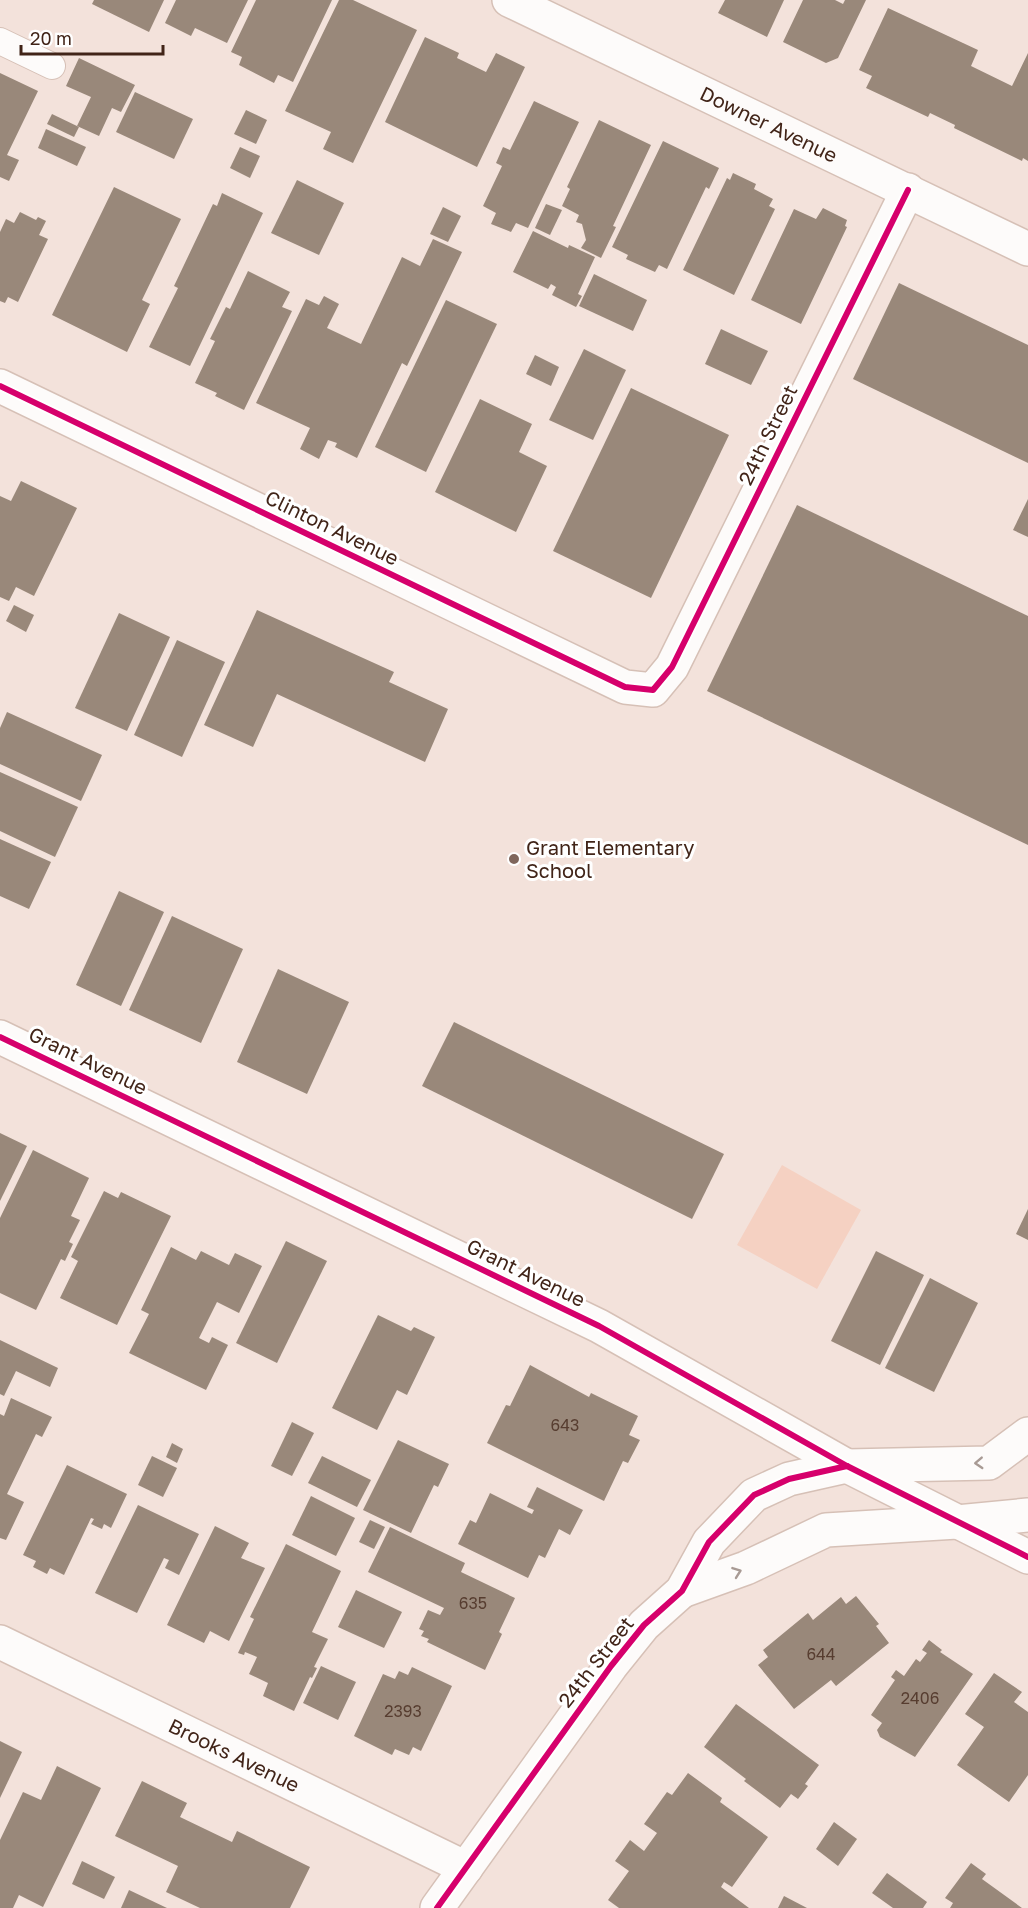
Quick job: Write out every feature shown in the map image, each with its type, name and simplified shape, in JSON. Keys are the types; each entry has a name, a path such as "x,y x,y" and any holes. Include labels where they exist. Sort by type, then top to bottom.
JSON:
{"street":[{"name":"Downer Avenue","path":"509,0 1028,249"},
{"name":"24th Street","path":"652,690 672,667 908,190"},
{"name":"Clinton Avenue","path":"0,387 625,687 652,690"},
{"name":"Grant Avenue","path":"0,1037 599,1326 847,1467 1028,1557"},
{"name":"24th Street","path":"437,1908 611,1666 644,1625 682,1591 709,1542 754,1495 789,1479 847,1467 989,1463 1028,1434"},
{"name":"24th Street","path":"682,1591 747,1568 826,1530 1028,1515"},
{"name":"Brooks Avenue","path":"0,1642 466,1868"}],"lane":[{"path":"0,41 52,66"}],"shaded area":[{"path":"782,1165 861,1210 817,1289 737,1245"}],"building":[{"path":"94,0 164,0 149,32 92,4"},
{"path":"176,0 248,0 227,43 195,28 191,36 165,23"},
{"path":"256,0 332,0 293,82 278,75 274,83 239,65 242,57 231,52"},
{"path":"339,0 353,0 417,30 353,163 323,149 331,132 285,111"},
{"path":"725,0 784,0 767,37 718,13"},
{"path":"803,0 835,0 843,4 845,0 866,0 838,58 826,63 783,42"},
{"path":"888,8 978,50 971,66 1012,86 1028,53 1028,161 1023,158 1022,161 954,128 955,125 930,113 928,117 866,88 872,76 859,70"},
{"path":"425,37 459,53 457,58 486,72 496,53 525,67 477,167 385,122"},
{"path":"79,58 135,85 121,112 112,108 99,136 77,126 91,97 66,86"},
{"path":"0,73 38,91 7,155 19,160 9,181 0,177"},
{"path":"135,92 193,119 174,159 116,132"},
{"path":"534,101 579,122 528,228 516,223 511,232 491,224 496,213 483,206 502,166 496,163 503,147 510,150"},
{"path":"246,110 267,120 256,144 234,134"},
{"path":"52,114 79,127 74,137 47,124"},
{"path":"599,120 651,145 613,226 616,227 601,258 581,248 586,240 582,224 576,222 579,215 562,206 570,189 567,187"},
{"path":"46,129 86,147 77,166 38,148"},
{"path":"663,141 719,168 709,189 706,187 667,269 659,265 655,272 626,259 628,255 612,247"},
{"path":"240,147 260,156 250,178 230,168"},
{"path":"733,173 756,184 754,189 773,199 769,206 775,209 734,295 683,270 727,178 730,180"},
{"path":"297,180 344,203 319,255 271,233"},
{"path":"114,187 181,219 142,300 150,304 127,352 52,315"},
{"path":"222,193 263,213 190,366 149,347 178,288 174,286 213,204 217,206"},
{"path":"546,204 562,210 550,235 535,228"},
{"path":"443,207 461,216 448,242 430,234"},
{"path":"823,208 847,220 845,226 847,227 801,324 751,300 794,209 816,219"},
{"path":"20,212 36,220 38,217 46,221 39,235 48,239 18,302 8,297 5,303 0,301 0,232 6,219 14,223"},
{"path":"533,231 568,248 569,245 595,257 578,294 582,296 576,307 552,295 556,287 551,284 548,289 513,272"},
{"path":"433,239 462,252 407,366 402,363 357,458 335,447 337,443 328,440 319,459 300,449 310,428 256,403 306,299 319,305 324,296 339,304 327,328 361,344 402,257 420,266"},
{"path":"248,271 290,292 282,307 292,311 244,410 215,396 217,393 195,383 215,341 210,339 226,307 230,309"},
{"path":"594,274 647,300 633,331 579,306"},
{"path":"899,283 1028,345 1028,463 853,379"},
{"path":"446,300 497,324 426,472 375,447"},
{"path":"721,329 768,351 751,385 705,364"},
{"path":"584,349 626,370 593,440 549,420"},
{"path":"535,355 559,367 551,386 526,374"},
{"path":"631,388 729,435 651,598 553,551"},
{"path":"480,399 532,424 519,452 547,466 516,532 435,492"},
{"path":"21,481 77,508 34,596 16,587 9,601 0,597 0,496 11,501"},
{"path":"1028,499 1028,537 1013,530"},
{"path":"797,505 1028,616 1028,845 707,691"},
{"path":"14,605 34,615 26,632 6,621"},
{"path":"257,610 394,672 389,682 448,709 425,762 277,694 253,747 204,725"},
{"path":"119,613 170,637 127,731 75,708"},
{"path":"177,640 225,662 182,757 134,735"},
{"path":"7,712 102,755 81,801 0,764 0,728"},
{"path":"0,772 78,807 55,857 0,831"},
{"path":"0,839 51,862 29,909 0,896"},
{"path":"119,891 164,912 121,1006 76,985"},
{"path":"172,916 243,949 201,1043 129,1010"},
{"path":"278,969 349,1002 307,1094 237,1062"},
{"path":"454,1022 724,1154 692,1219 422,1086"},
{"path":"0,1133 27,1146 0,1201"},
{"path":"33,1150 89,1178 71,1216 80,1220 69,1242 73,1244 65,1261 61,1259 36,1310 0,1293 0,1218"},
{"path":"104,1191 118,1198 121,1192 171,1216 117,1325 60,1298 78,1261 71,1257"},
{"path":"1028,1209 1028,1240 1016,1234"},
{"path":"286,1241 327,1261 277,1363 236,1343"},
{"path":"171,1247 196,1260 201,1251 229,1265 235,1253 262,1266 239,1313 217,1302 199,1338 209,1343 212,1337 228,1345 206,1390 129,1353 149,1314 141,1310"},
{"path":"876,1251 924,1275 880,1365 831,1341"},
{"path":"930,1278 978,1303 934,1392 885,1368"},
{"path":"378,1315 411,1331 414,1327 435,1337 407,1395 397,1390 377,1430 332,1408"},
{"path":"0,1340 58,1368 50,1387 16,1371 4,1396 0,1394"},
{"path":"530,1365 589,1397 591,1393 638,1416 629,1435 640,1440 628,1463 623,1461 604,1501 487,1443 506,1405 510,1406"},
{"path":"11,1398 52,1417 42,1437 36,1434 7,1494 24,1502 6,1540 0,1538 0,1414 4,1416"},
{"path":"292,1422 314,1433 292,1476 271,1466"},
{"path":"398,1440 449,1464 438,1487 434,1485 411,1533 363,1510"},
{"path":"172,1443 183,1449 177,1463 166,1457"},
{"path":"152,1456 177,1468 163,1497 138,1485"},
{"path":"322,1456 371,1480 357,1507 308,1483"},
{"path":"67,1465 127,1494 111,1528 104,1524 102,1529 91,1524 94,1519 91,1518 64,1575 50,1568 47,1574 33,1567 36,1561 23,1555"},
{"path":"537,1487 583,1510 570,1535 559,1529 545,1558 539,1555 528,1578 458,1544 470,1520 476,1523 490,1493 532,1514 534,1510 527,1507"},
{"path":"311,1496 355,1518 336,1556 292,1535"},
{"path":"138,1505 199,1534 179,1575 165,1568 169,1560 164,1558 137,1613 95,1593"},
{"path":"370,1520 385,1527 374,1549 359,1542"},
{"path":"215,1526 249,1543 241,1558 265,1568 229,1641 210,1631 204,1643 167,1625"},
{"path":"390,1527 465,1563 461,1572 515,1598 499,1632 502,1634 485,1670 427,1642 429,1639 421,1636 424,1631 419,1629 428,1610 440,1615 444,1608 368,1572"},
{"path":"286,1544 341,1571 312,1632 328,1639 314,1667 317,1668 312,1678 310,1677 294,1711 263,1696 268,1683 249,1674 257,1657 245,1652 244,1655 238,1653 254,1619 250,1617"},
{"path":"356,1590 402,1612 384,1648 338,1627"},
{"path":"856,1596 879,1624 876,1626 889,1643 836,1686 831,1680 794,1709 758,1665 768,1657 763,1650 808,1613 813,1620 841,1597 846,1604"},
{"path":"929,1640 942,1650 940,1652 973,1674 915,1757 880,1737 877,1730 882,1723 871,1715 895,1680 891,1677 896,1670 904,1676 916,1659 920,1662 927,1653 922,1650"},
{"path":"321,1666 356,1682 338,1720 303,1703"},
{"path":"412,1667 452,1686 421,1751 413,1747 409,1755 395,1749 392,1755 354,1736 383,1674 395,1679 399,1671 408,1675"},
{"path":"994,1673 1022,1692 1014,1702 1028,1712 1028,1775 1009,1802 957,1765 984,1727 965,1714"},
{"path":"736,1704 819,1765 805,1784 808,1786 798,1799 791,1794 780,1808 704,1747"},
{"path":"0,1741 22,1752 0,1798"},
{"path":"57,1766 101,1788 43,1907 19,1895 13,1908 0,1908 0,1840 23,1792 41,1800"},
{"path":"688,1773 722,1798 720,1802 768,1837 732,1887 724,1882 721,1887 749,1908 619,1908 608,1900 629,1871 615,1861 630,1840 644,1851 657,1833 644,1824 667,1792 672,1795"},
{"path":"142,1781 187,1803 180,1817 232,1842 237,1831 310,1867 290,1908 200,1908 166,1892 178,1866 115,1836"},
{"path":"834,1822 857,1839 838,1866 816,1849"},
{"path":"82,1861 115,1877 104,1899 72,1884"},
{"path":"971,1863 986,1874 982,1879 1022,1908 950,1908 953,1903 945,1898"},
{"path":"887,1873 927,1902 923,1908 893,1908 872,1893"},
{"path":"129,1890 167,1908 121,1908"},
{"path":"784,1896 807,1908 778,1908"}],"cycle path":[{"path":"0,386 625,687 653,690 672,667 908,190"},
{"path":"0,1037 599,1326 847,1466 1028,1557"},
{"path":"437,1908 611,1666 644,1625 682,1591 709,1542 754,1495 789,1479 847,1466"}],"place":[{"name":"Grant Elementary School","path":"514,859"}]}
